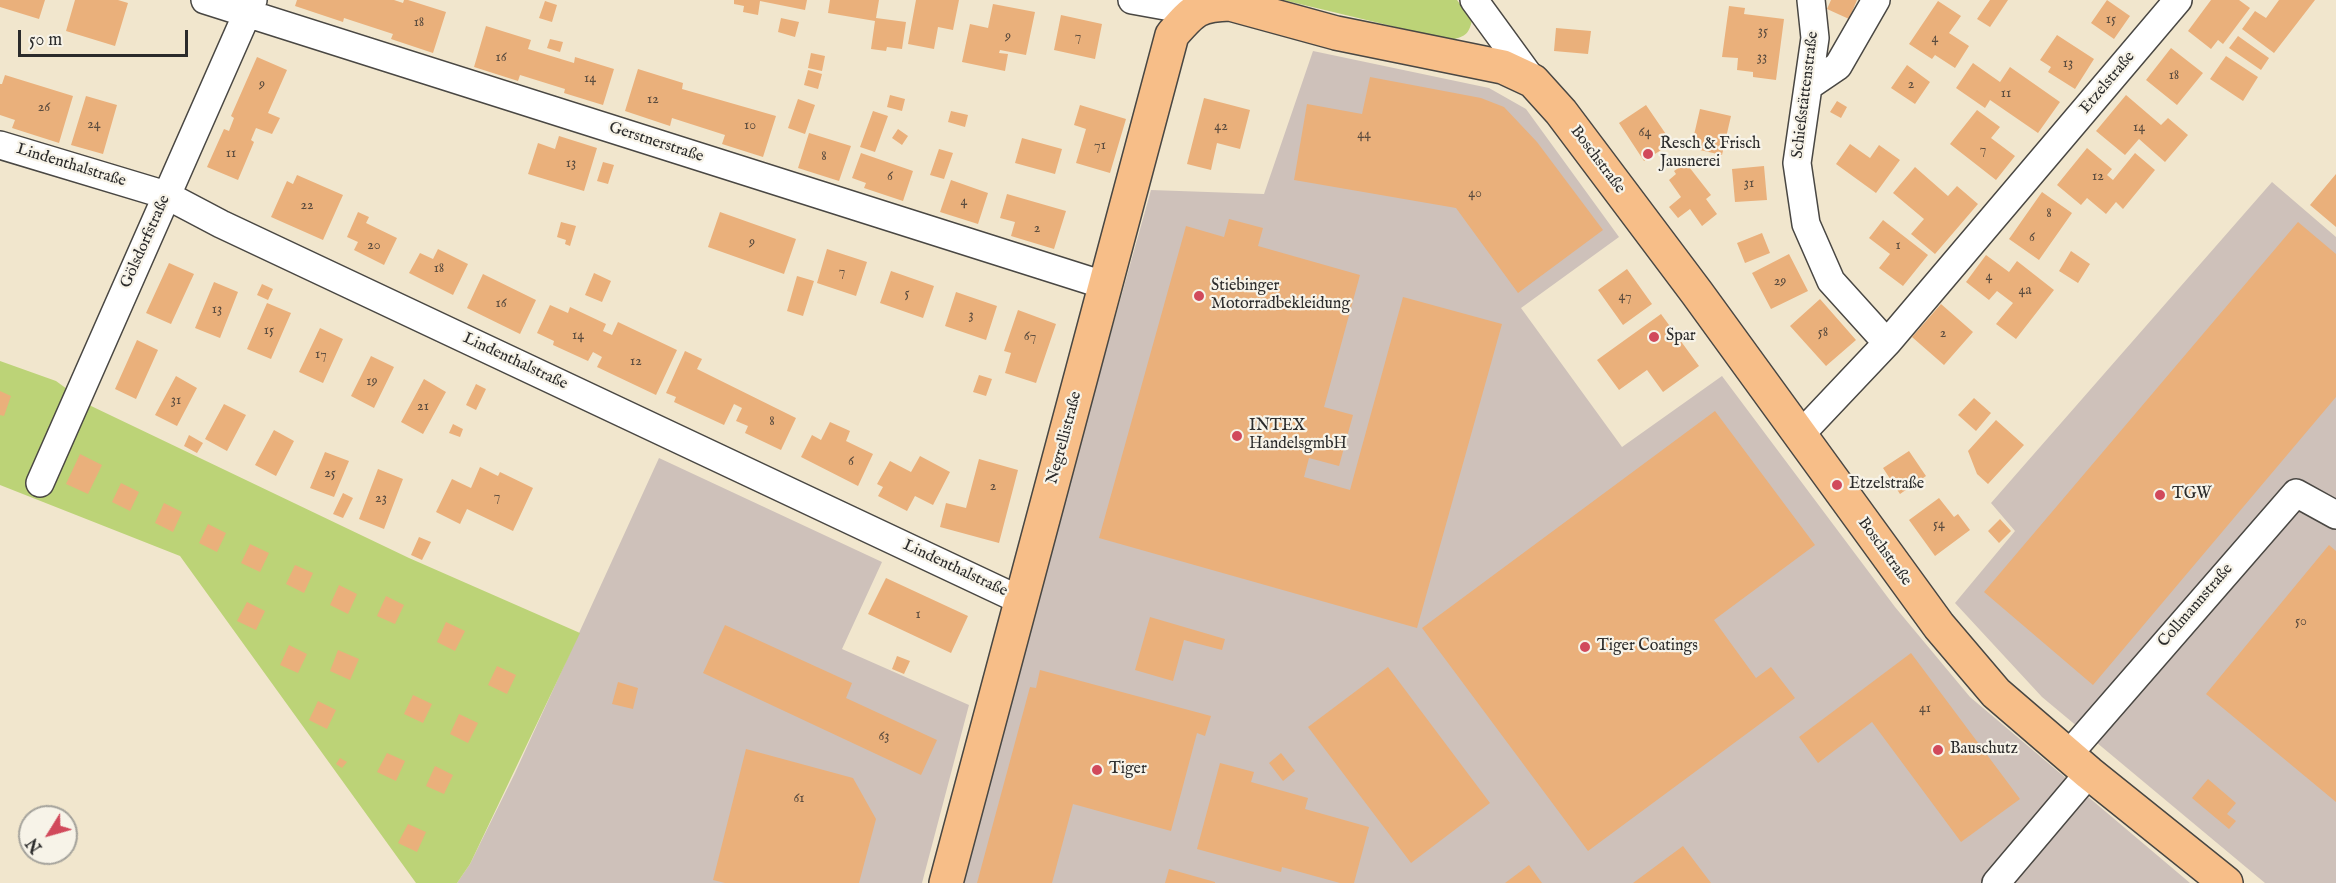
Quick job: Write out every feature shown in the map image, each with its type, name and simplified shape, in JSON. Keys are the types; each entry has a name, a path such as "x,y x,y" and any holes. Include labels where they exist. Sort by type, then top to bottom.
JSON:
{"main road":[{"name":"Boschstraße","path":"1194,5 1230,4 1335,33 1503,67 1533,81 1561,112 1640,217 1939,626 1996,693 2078,764 2226,883"},
{"name":"Negrellistraße","path":"946,883 1067,426 1107,286 1172,35 1194,5"}],"street":[{"name":"Gerstnerstraße","path":"205,0 250,7 1107,286"},
{"path":"1132,0 1194,5"},
{"name":"Boschstraße","path":"1474,0 1533,81"},
{"name":"Schießstättenstraße","path":"1811,0 1815,38 1797,163 1806,224 1831,281 1887,343"},
{"path":"1810,85 1838,66 1876,0"},
{"name":"Etzelstraße","path":"1800,435 1887,343 2178,0"},
{"name":"Gölsdorfstraße","path":"39,483 250,7"},
{"name":"Lindenthalstraße","path":"0,145 166,195 221,224 1022,601"},
{"name":"Collmannstraße","path":"2078,764 2296,493 2336,515"},
{"path":"1996,883 2078,764"}],"shaded area":[{"path":"1313,51 1489,88 1526,109 1619,237 1521,308 1622,447 1722,376 1895,607 1970,697 2190,883 957,883 1151,190 1264,194"},
{"path":"2272,182 2336,237 2336,883 2265,883 2042,697 1955,603 2015,531 1991,503"},
{"path":"659,458 882,562 842,649 969,705 922,883 457,883 470,864 515,773"}],"green space":[{"path":"1283,0 1457,0 1472,20 1465,34 1450,40"},
{"path":"0,361 56,381 89,405 409,558 580,633 470,864 457,883 416,883 180,556 0,485"}],"building":[{"path":"0,0 45,0 39,19 0,7"},
{"path":"75,0 118,0 128,3 115,46 66,31"},
{"path":"297,0 394,0 403,3 404,0 408,0 446,12 433,53 391,39 393,34 344,18 343,22 295,6"},
{"path":"734,0 807,0 805,10 760,1 758,15 743,12 744,6 734,4"},
{"path":"830,0 879,0 876,18 906,22 902,49 887,47 886,51 871,49 875,21 828,13"},
{"path":"916,0 959,0 953,30 938,27 934,49 908,44"},
{"path":"1831,0 1857,0 1849,19 1827,9"},
{"path":"1990,0 2008,0 1990,27 1977,19"},
{"path":"2107,0 2130,16 2114,39 2091,23"},
{"path":"2211,0 2239,0 2250,8 2223,44 2218,40 2211,49 2188,31"},
{"path":"2279,0 2315,0 2274,53 2242,29 2255,11 2266,18"},
{"path":"545,1 557,5 552,22 539,18"},
{"path":"1938,1 1961,16 1949,33 1969,46 1955,68 1935,55 1932,59 1909,44"},
{"path":"993,4 1035,12 1026,55 1000,50 999,53 1008,54 1005,71 962,62 970,24 988,28"},
{"path":"1729,6 1745,8 1744,14 1784,19 1776,80 1753,77 1753,72 1737,70 1738,58 1722,57"},
{"path":"1061,15 1102,24 1095,59 1054,50"},
{"path":"781,18 799,22 795,37 778,32"},
{"path":"486,26 531,40 528,49 574,63 575,57 614,69 603,105 564,93 565,89 520,75 518,81 474,67"},
{"path":"1556,28 1591,31 1588,54 1554,51"},
{"path":"2057,35 2094,59 2075,89 2048,72 2051,67 2040,60"},
{"path":"2238,36 2269,58 2261,70 2229,48"},
{"path":"550,39 563,42 560,52 547,48"},
{"path":"2171,48 2203,73 2177,105 2146,80"},
{"path":"811,53 825,56 822,71 808,68"},
{"path":"2226,56 2258,77 2243,101 2210,79"},
{"path":"257,57 287,70 268,113 280,118 272,134 256,128 251,140 254,142 238,180 207,167 224,129 229,131 234,118 231,116"},
{"path":"1973,63 2000,82 2010,67 2060,102 2038,133 1990,100 1985,108 1956,88"},
{"path":"1907,65 1930,82 1915,104 1891,88"},
{"path":"638,69 683,83 682,89 776,116 763,157 722,144 725,135 672,118 670,126 625,111"},
{"path":"808,70 822,74 818,89 804,85"},
{"path":"5,75 73,96 59,143 12,128 15,120 0,115 0,84"},
{"path":"1370,77 1481,98 1504,107 1537,142 1603,230 1518,293 1456,208 1294,180 1307,104 1362,114"},
{"path":"890,95 905,99 902,111 887,107"},
{"path":"2126,95 2161,125 2168,118 2188,135 2165,162 2139,139 2125,155 2096,131"},
{"path":"86,96 117,105 103,154 71,145"},
{"path":"1204,98 1250,110 1240,149 1217,143 1211,170 1187,164"},
{"path":"798,99 815,105 805,134 788,128"},
{"path":"1837,101 1847,107 1841,118 1830,112"},
{"path":"1080,105 1126,119 1110,173 1076,163 1086,129 1074,125"},
{"path":"1646,105 1672,143 1644,161 1619,123"},
{"path":"1700,109 1731,116 1722,155 1691,148"},
{"path":"1977,110 2000,127 1991,138 2015,156 1996,180 1950,144"},
{"path":"873,111 888,116 875,152 860,147"},
{"path":"951,111 968,115 965,127 948,122"},
{"path":"898,129 908,136 902,145 892,138"},
{"path":"809,133 851,146 839,181 798,168"},
{"path":"559,136 597,148 584,191 528,174 538,143 555,149"},
{"path":"1022,138 1062,149 1055,174 1015,163"},
{"path":"1850,144 1870,158 1879,145 1900,160 1876,193 1836,164"},
{"path":"2087,148 2112,169 2107,175 2113,180 2135,153 2155,170 2123,209 2116,202 2106,214 2087,198 2081,205 2057,185"},
{"path":"939,149 953,153 944,179 930,175"},
{"path":"861,153 913,171 903,201 864,188 866,183 852,178"},
{"path":"603,162 614,165 608,184 597,181"},
{"path":"1686,163 1711,195 1706,199 1717,214 1702,226 1690,209 1678,218 1669,207 1681,197 1669,180 1676,174 1674,171"},
{"path":"1764,166 1767,200 1735,202 1732,169"},
{"path":"1915,167 1948,196 1957,186 1978,204 1935,254 1911,234 1924,219 1893,193"},
{"path":"2336,174 2336,227 2310,205"},
{"path":"297,175 343,195 323,240 271,217 287,181 293,184"},
{"path":"951,180 988,193 978,224 940,212"},
{"path":"2042,192 2072,213 2039,260 2009,239"},
{"path":"1007,194 1066,211 1054,249 1011,236 1015,222 1000,218"},
{"path":"358,212 369,217 366,223 397,238 384,265 354,250 358,242 347,237"},
{"path":"720,212 796,239 784,274 708,247"},
{"name":"INTEX HandelsgmbH","path":"1229,219 1263,228 1258,246 1360,275 1324,407 1353,415 1339,466 1309,458 1304,477 1350,490 1403,297 1502,324 1417,628 1099,538 1186,226 1224,237"},
{"path":"1883,220 1928,255 1903,286 1879,268 1890,254 1869,238"},
{"path":"561,222 576,226 570,246 565,244 566,240 557,237"},
{"name":"TGW","path":"2298,222 2336,254 2336,397 2093,685 1984,592"},
{"path":"1762,233 1770,253 1745,263 1737,243"},
{"path":"438,249 468,264 453,295 409,273 420,253 433,259"},
{"path":"827,249 867,262 856,296 817,283"},
{"path":"2071,251 2090,264 2078,283 2059,271"},
{"path":"1789,254 1808,291 1771,309 1752,273"},
{"path":"1986,255 2009,272 2017,261 2054,290 2016,339 1996,324 2013,303 1997,291 1989,300 1966,282"},
{"path":"169,263 194,274 171,324 146,313"},
{"path":"1627,269 1652,304 1623,325 1598,290"},
{"path":"891,271 934,286 923,318 880,303"},
{"path":"594,273 611,281 602,302 585,295"},
{"path":"483,274 536,300 520,334 467,308"},
{"path":"797,276 814,281 803,316 787,311"},
{"path":"214,282 238,292 220,338 195,328"},
{"path":"262,284 273,289 268,300 257,295"},
{"path":"956,292 997,306 986,340 945,326"},
{"path":"1820,299 1856,340 1826,366 1790,326"},
{"path":"267,303 291,313 271,359 247,349"},
{"path":"1941,304 1973,332 1944,365 1912,337"},
{"path":"550,305 568,313 570,307 606,324 603,331 612,335 618,322 677,350 656,395 597,367 602,357 593,352 588,361 553,345 554,341 537,333"},
{"path":"1018,310 1056,324 1036,383 1005,373 1011,353 1004,351"},
{"name":"Spar","path":"1661,314 1699,366 1663,392 1647,370 1619,390 1597,360"},
{"path":"320,328 343,339 323,383 299,372"},
{"path":"137,340 158,350 136,399 115,389"},
{"path":"685,351 702,359 697,369 796,418 781,450 745,433 748,426 736,421 742,408 734,404 724,425 674,402 676,397 666,393"},
{"path":"371,356 394,367 374,408 351,396"},
{"path":"979,375 992,379 986,396 973,392"},
{"path":"176,376 197,388 177,426 155,415"},
{"path":"424,379 446,392 423,434 401,422"},
{"path":"476,384 486,389 476,410 466,405"},
{"path":"0,391 11,396 4,416 0,415"},
{"path":"1974,398 1991,413 1976,431 1958,415"},
{"path":"224,404 246,415 227,451 205,439"},
{"name":"Tiger Coatings","path":"1715,411 1815,545 1714,620 1756,678 1771,667 1795,698 1588,851 1422,628"},
{"path":"1996,420 2024,445 1988,484 1977,474 1968,451"},
{"path":"830,422 850,431 846,441 873,454 858,486 801,457 812,435 821,440"},
{"path":"453,424 463,429 460,437 449,433"},
{"path":"274,430 294,441 276,476 255,465"},
{"path":"189,435 203,443 197,453 184,446"},
{"path":"1909,451 1926,476 1900,494 1883,468"},
{"path":"325,452 349,461 334,497 310,488"},
{"path":"80,454 102,465 88,494 66,484"},
{"path":"920,456 950,472 933,505 915,496 907,511 878,496 883,487 877,484 890,461 911,472"},
{"path":"979,459 1018,470 999,543 940,527 946,503 966,508"},
{"path":"480,467 498,476 500,472 533,488 513,531 467,509 460,524 436,512 452,479 471,488"},
{"path":"378,469 403,479 384,529 359,519"},
{"path":"121,483 139,492 130,511 112,502"},
{"path":"343,493 353,498 343,518 333,514"},
{"path":"1939,498 1954,517 1958,514 1970,530 1935,556 1909,520"},
{"path":"164,503 182,512 173,532 155,523"},
{"path":"2000,519 2011,531 1999,543 1988,531"},
{"path":"208,524 226,533 217,552 199,543"},
{"path":"419,537 431,542 422,560 411,555"},
{"path":"250,544 269,553 260,572 241,563"},
{"path":"2329,545 2336,551 2336,802 2206,694"},
{"path":"295,565 313,573 304,593 286,584"},
{"path":"886,578 968,616 951,653 868,614"},
{"path":"339,585 357,594 348,614 330,605"},
{"path":"386,596 404,605 395,624 377,616"},
{"path":"247,602 265,611 256,630 237,621"},
{"path":"1150,617 1225,639 1222,650 1184,640 1173,681 1135,670"},
{"path":"446,622 465,631 455,651 437,642"},
{"path":"725,625 852,683 846,698 937,740 921,775 703,673"},
{"path":"289,645 307,654 298,673 280,665"},
{"path":"338,650 359,659 350,680 330,671"},
{"name":"Bauschutz","path":"1911,653 2020,799 1961,842 1872,722 1818,763 1799,737"},
{"path":"897,656 910,661 904,674 892,669"},
{"path":"497,666 516,675 507,694 488,685"},
{"path":"1388,667 1490,803 1411,863 1308,727"},
{"name":"Tiger","path":"1040,670 1211,716 1205,736 1197,733 1171,831 1073,804 1052,883 977,883 1030,687 1036,688"},
{"path":"618,682 638,688 633,709 612,704"},
{"path":"413,695 432,704 423,723 404,714"},
{"path":"318,701 336,710 327,729 309,720"},
{"path":"459,714 478,723 468,743 450,734"},
{"path":"746,749 853,778 876,819 859,883 725,883 713,880"},
{"path":"387,753 405,761 396,781 377,772"},
{"path":"1281,753 1295,771 1283,781 1269,763"},
{"path":"340,758 347,762 342,768 336,764"},
{"path":"1220,763 1254,772 1251,782 1308,798 1305,809 1369,827 1354,883 1340,883 1282,867 1281,872 1197,849"},
{"path":"435,766 453,775 444,794 426,786"},
{"path":"2208,779 2236,803 2227,814 2236,821 2229,829 2192,798"},
{"path":"408,824 426,832 417,852 398,843"},
{"path":"1683,846 1711,883 1633,883"},
{"path":"1529,865 1542,883 1505,883"},
{"path":"1169,869 1215,882 1215,883 1165,883"}],"place":[{"name":"Resch & Frisch Jausnerei","path":"1648,154"},
{"name":"Stiebinger Motorradbekleidung","path":"1199,296"},
{"name":"Spar","path":"1654,337"},
{"name":"INTEX HandelsgmbH","path":"1237,436"},
{"name":"Etzelstraße","path":"1837,485"},
{"name":"TGW","path":"2160,495"},
{"name":"Tiger Coatings","path":"1585,647"},
{"name":"Bauschutz","path":"1938,750"},
{"name":"Tiger","path":"1097,770"}]}
